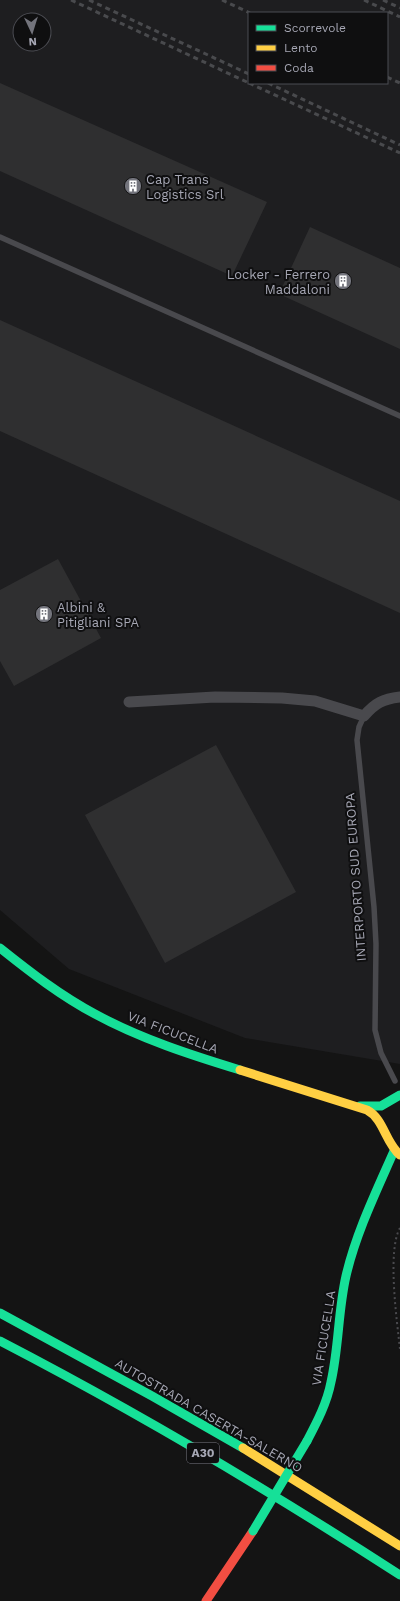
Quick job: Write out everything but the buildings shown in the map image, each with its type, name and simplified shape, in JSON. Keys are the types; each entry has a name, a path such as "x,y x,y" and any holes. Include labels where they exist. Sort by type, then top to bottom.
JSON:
{"main road":[{"name":"VIA FICUCELLA","path":"0,948 58,991 110,1022 157,1042 203,1058 354,1105 371,1113 377,1118 388,1143 397,1153 357,1242 347,1275 341,1303 330,1382 317,1422 307,1442 252,1531 206,1601"},
{"name":"VIA FICUCELLA","path":"354,1105 376,1108 397,1097"},
{"name":"VIA FICUCELLA","path":"384,1134 383,1124 385,1115 397,1097"},
{"name":"AUTOSTRADA CASERTA-SALERNO","path":"0,1313 93,1363 264,1460 400,1546"},
{"name":"A30","path":"0,1341 111,1400 238,1473 400,1575"}],"street":[{"path":"129,702 215,697 282,698 315,701 364,716"},
{"name":"INTERPORTO SUD EUROPA","path":"364,716 372,706 384,700 400,697"}],"lane":[{"path":"0,237 400,416"},
{"name":"INTERPORTO SUD EUROPA","path":"364,716 358,727 357,740 376,944 375,1030 381,1053 395,1081"}],"path":[{"path":"400,1228 396,1240 394,1278 400,1349"}],"shaded area":[{"path":"0,0 400,0 400,1064 245,1038 69,969 0,910"}],"railway":[{"path":"71,0 248,83"},
{"path":"89,0 248,74"},
{"path":"222,0 248,12"},
{"path":"364,0 400,17"},
{"path":"383,0 400,8"},
{"path":"388,77 400,83"},
{"path":"251,84 400,153"},
{"path":"270,84 400,145"}],"traffic: fast":[{"path":"0,948 58,992 112,1023 166,1046 240,1070"},
{"path":"360,1106 381,1106 400,1095"},
{"path":"307,1441 327,1397 334,1369 343,1289 350,1260 367,1213 394,1151"},
{"path":"0,1313 152,1396 243,1448"},
{"path":"0,1341 203,1453 400,1575"},
{"path":"253,1531 307,1441"}],"traffic: slow":[{"path":"240,1070 367,1110 377,1119 391,1144 400,1155"},
{"path":"243,1448 400,1546"}],"traffic: jam":[{"path":"206,1601 253,1531"}],"place":[{"name":"Cap Trans Logistics Srl","path":"133,186"},
{"name":"Locker - Ferrero Maddaloni","path":"343,281"},
{"name":"Albini & Pitigliani SPA","path":"44,614"}]}
